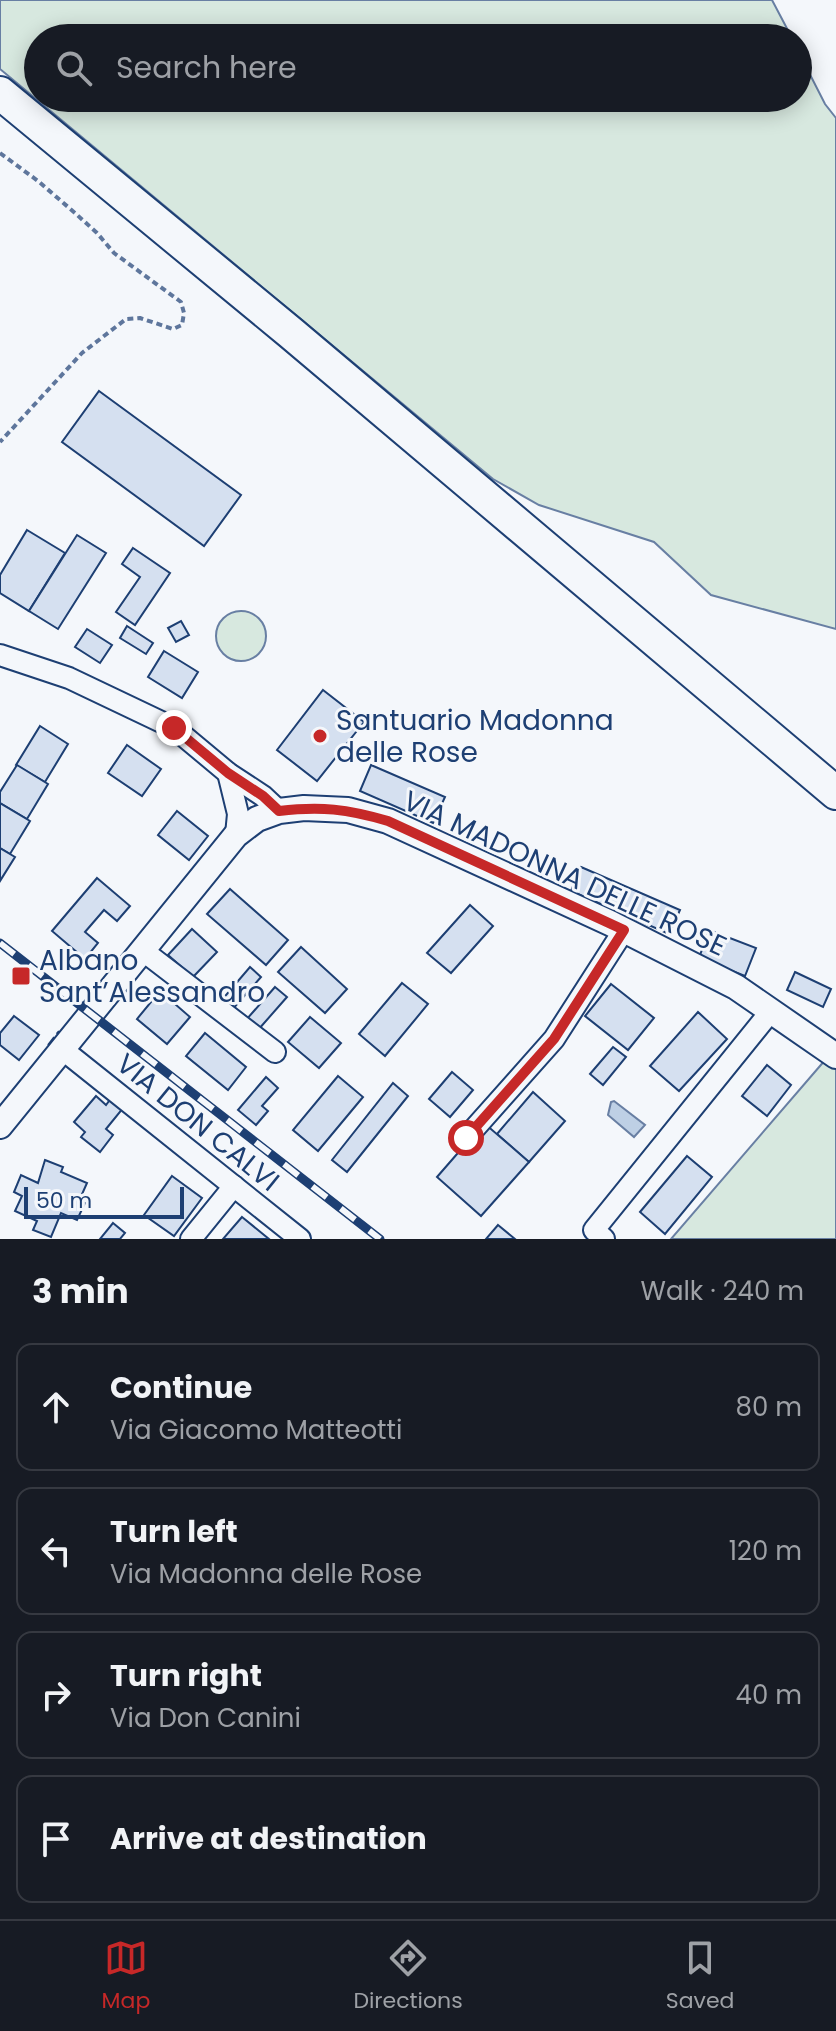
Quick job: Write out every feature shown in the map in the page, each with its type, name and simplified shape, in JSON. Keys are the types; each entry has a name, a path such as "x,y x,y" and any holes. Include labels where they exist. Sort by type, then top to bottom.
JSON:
{"highway":[{"path":"0,93 315,353 836,793"}],"street":[{"path":"0,655 69,678 174,728 279,811 257,819 236,835 0,1126"},
{"path":"228,773 238,814 236,835"},
{"name":"VIA MADONNA DELLE ROSE","path":"279,811 304,808 348,810 388,821 624,930 736,987 836,1056"},
{"path":"466,1138 554,1039 624,930"},
{"path":"142,950 275,1052"},
{"path":"604,1239 594,1230 771,1011"},
{"name":"VIA DON CALVI","path":"62,1049 300,1239"},
{"path":"191,1239 234,1186"}],"path":[{"path":"0,153 38,181 135,270 181,302 184,313 182,325 173,329 140,318 126,319 118,324 82,353 0,442"}],"shaded area":[{"path":"0,0 772,0 785,24 24,24 24,89 0,69"},
{"path":"812,78 836,118 836,629 711,595 654,542 539,505 493,479 52,112 812,112"},
{"path":"241,611 258,619 266,636 258,653 241,661 224,653 216,636 224,619"},
{"path":"826,1059 836,1067 836,1239 671,1239"}],"water":[{"path":"614,1101 645,1125 634,1137 608,1115"}],"building":[{"path":"99,391 241,495 204,546 62,442"},
{"path":"27,530 65,553 29,611 0,593 0,575"},
{"path":"77,535 106,553 58,629 29,611"},
{"path":"133,548 170,573 135,625 116,612 140,577 122,564"},
{"path":"181,621 189,635 176,642 168,628"},
{"path":"127,626 153,643 146,654 120,638"},
{"path":"87,629 112,645 100,663 75,647"},
{"path":"164,651 198,672 182,698 148,677"},
{"name":"Santuario Madonna delle Rose","path":"323,690 364,722 317,781 277,750"},
{"path":"40,726 68,744 45,782 16,765"},
{"path":"127,745 161,769 142,796 108,773"},
{"path":"17,765 48,784 27,819 0,803 0,792"},
{"path":"371,765 445,797 433,823 360,791"},
{"path":"0,803 30,821 10,854 0,848"},
{"path":"177,811 208,836 189,860 158,835"},
{"path":"0,848 15,857 0,881"},
{"path":"581,867 680,910 669,934 571,891"},
{"path":"97,878 130,906 117,921 104,910 85,932 98,943 85,959 52,931"},
{"path":"230,889 288,940 266,965 207,914"},
{"path":"470,905 493,926 451,973 427,953"},
{"path":"192,929 217,952 193,977 168,955"},
{"path":"709,930 756,948 745,976 699,958"},
{"path":"301,947 347,989 325,1013 278,972"},
{"path":"250,967 261,977 231,1011 220,1002"},
{"path":"795,972 831,989 823,1007 787,990"},
{"path":"402,983 428,1004 385,1056 359,1034"},
{"path":"611,984 654,1018 628,1050 585,1016"},
{"path":"275,987 287,997 258,1030 246,1020"},
{"path":"160,991 190,1017 167,1044 137,1019"},
{"path":"698,1012 727,1039 679,1091 650,1066"},
{"path":"14,1016 39,1035 19,1060 0,1045 0,1033"},
{"path":"310,1017 341,1043 319,1068 288,1042"},
{"path":"205,1033 246,1067 228,1090 186,1056"},
{"path":"613,1047 626,1057 603,1085 590,1074"},
{"path":"767,1065 791,1085 767,1116 742,1096"},
{"path":"452,1072 473,1090 450,1117 429,1099"},
{"path":"338,1076 363,1097 318,1151 293,1130"},
{"path":"266,1077 278,1088 262,1106 268,1111 256,1125 238,1110"},
{"path":"393,1083 408,1096 347,1172 332,1160"},
{"path":"533,1092 565,1121 529,1162 497,1134"},
{"path":"96,1096 106,1105 112,1097 124,1107 106,1129 113,1135 100,1152 81,1137 85,1132 74,1122"},
{"path":"484,1123 529,1162 481,1216 437,1177"},
{"path":"687,1156 712,1177 665,1234 640,1212"},
{"path":"45,1160 63,1167 61,1172 87,1183 79,1201 85,1203 77,1220 61,1213 51,1237 33,1230 37,1221 15,1211 22,1196 14,1192 21,1175 38,1183"},
{"path":"172,1176 202,1198 174,1236 144,1215"},
{"path":"242,1217 269,1239 223,1239"},
{"path":"113,1223 125,1233 120,1239 100,1239"},
{"path":"498,1225 515,1239 486,1239"}],"railway":[{"path":"0,943 380,1239"}],"fence":[{"path":"48,1045 59,1031"}],"place":[{"name":"Santuario Madonna delle Rose","path":"320,736"},
{"name":"Albano Sant’Alessandro","path":"21,976"}],"route":[{"path":"174,728 279,811 304,808 348,810 388,821 624,930 554,1039 466,1138"}]}
